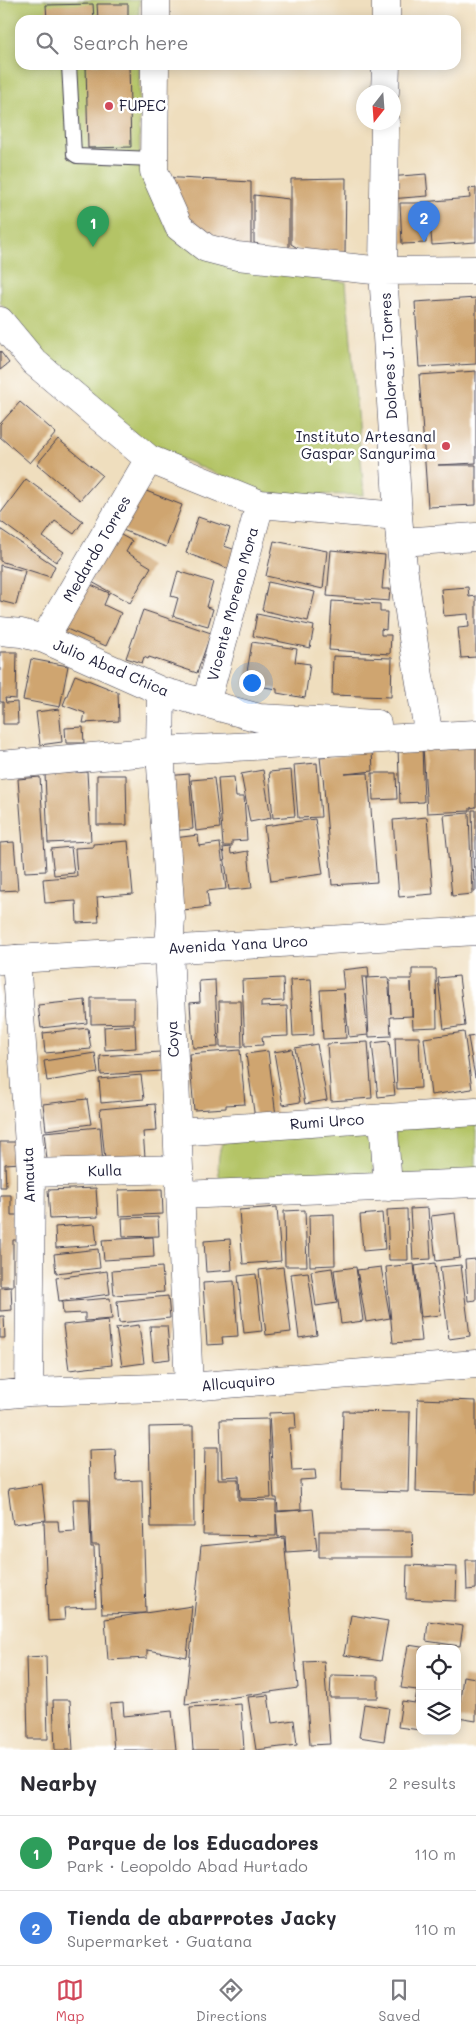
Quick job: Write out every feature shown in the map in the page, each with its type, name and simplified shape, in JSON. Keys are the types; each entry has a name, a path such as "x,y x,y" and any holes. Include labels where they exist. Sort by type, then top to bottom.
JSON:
{"street":[{"path":"156,0 156,15"},
{"path":"386,0 386,15"},
{"path":"155,70 154,171 179,227 206,248 237,256 384,270 476,270"},
{"path":"385,85 386,70"},
{"name":"Dolores J. Torres","path":"385,130 384,270 399,529 429,737"},
{"path":"0,321 34,362 150,459 260,504 399,529 476,538"},
{"name":"Medardo Torres","path":"44,639 150,459"},
{"name":"Vicente Moreno Mora","path":"206,703 260,504"},
{"name":"Julio Abad Chica","path":"0,631 21,633 44,639 161,691 259,718 386,725 429,737"},
{"name":"Coya","path":"161,691 160,751 171,918 169,949 189,1387"},
{"name":"Julio Abad Chica","path":"0,766 160,751 476,734"},
{"name":"Avenida Yana Urco","path":"8,959 476,931"},
{"name":"Amauta","path":"8,959 30,1173 29,1392"},
{"name":"Rumi Urco","path":"177,1132 476,1112"},
{"path":"382,1118 388,1187"},
{"name":"Kulla","path":"30,1173 180,1182"},
{"path":"180,1182 388,1187 476,1183"},
{"name":"Allcuquiro","path":"0,1395 29,1392 189,1387 476,1364"}],"lane":[{"path":"69,70 74,154 77,156 154,159"}],"green space":[{"path":"0,0 139,0 139,15 15,15 15,70 139,70 140,172 171,235 238,268 346,282 364,495 263,494 154,447 79,396 0,302"},
{"path":"476,1119 476,1176 400,1175 395,1130"},
{"path":"371,1128 374,1174 222,1183 220,1179 218,1163 222,1143"}],"building":[{"path":"93,4 94,15 47,15 46,5"},
{"path":"97,4 128,4 128,15 98,15"},
{"name":"FUPEC","path":"86,70 129,70 131,147 88,148"},
{"path":"426,174 428,196 389,199 388,177"},
{"path":"161,177 251,182 251,255 197,233"},
{"path":"346,178 345,254 309,255 291,244 291,179"},
{"path":"476,188 476,242 432,245 430,220 423,221 422,202 470,198 469,189"},
{"path":"254,195 289,199 289,251 254,243"},
{"path":"400,203 421,203 422,226 426,227 426,243 402,244"},
{"path":"476,298 476,364 419,367 415,302"},
{"path":"0,351 9,363 0,370"},
{"path":"476,371 476,463 438,465 476,465 476,505 428,507 419,375"},
{"path":"20,402 56,433 30,463 0,437 0,424"},
{"path":"58,439 102,475 80,500 37,464"},
{"path":"26,479 83,521 74,534 55,521 43,537 64,552 56,562 0,521 0,514"},
{"path":"136,487 182,505 166,547 120,529"},
{"path":"198,517 230,528 224,546 242,552 235,571 186,553"},
{"path":"0,529 55,566 50,577 0,561"},
{"path":"112,530 132,541 126,552 151,567 130,603 90,581"},
{"path":"274,541 327,551 323,589 266,576"},
{"path":"331,550 385,555 382,589 390,589 389,601 327,596"},
{"path":"0,565 25,571 16,605 0,601"},
{"path":"178,571 213,582 206,607 213,609 208,626 173,616 178,598 171,596"},
{"path":"82,581 109,593 104,605 121,613 106,646 62,627"},
{"path":"268,582 315,592 308,621 262,610"},
{"path":"468,587 469,597 476,596 476,657 461,658 458,628 469,627 468,614 444,616 441,589"},
{"path":"332,601 380,604 380,612 387,612 386,630 381,629 381,635 391,635 390,654 329,650"},
{"path":"143,610 211,633 197,673 149,657 148,659 144,657 142,663 126,658"},
{"path":"257,614 314,626 310,648 253,636"},
{"path":"252,642 297,649 295,662 310,664 305,698 277,693 277,689 245,684"},
{"path":"0,652 17,652 16,699 5,698 6,703 17,702 18,724 3,724 3,702 0,702"},
{"path":"333,656 392,658 391,697 332,695"},
{"path":"31,659 68,666 60,707 23,700"},
{"path":"75,675 118,692 119,721 83,723 85,713 63,705"},
{"path":"59,709 62,742 40,745 36,712"},
{"path":"83,727 84,743 66,743 65,728"},
{"path":"476,745 476,807 470,808 470,811 427,813 423,747"},
{"path":"422,747 424,802 400,803 398,748"},
{"path":"372,751 373,771 345,774 368,773 377,882 332,885 320,757"},
{"path":"317,763 321,817 298,818 294,765"},
{"path":"263,770 271,818 250,822 241,774"},
{"path":"291,770 295,816 273,818 269,772"},
{"path":"87,772 91,841 48,843 45,774"},
{"path":"372,773 396,773 397,799 373,800"},
{"path":"189,774 193,829 170,831 166,776"},
{"path":"97,775 126,775 127,825 97,825"},
{"path":"40,777 46,871 25,872 18,779"},
{"path":"234,777 236,797 244,797 247,840 232,841 232,846 223,846 218,778"},
{"path":"214,778 220,828 196,831 191,780"},
{"path":"472,810 476,810 476,891 474,891"},
{"path":"469,813 472,894 452,896 444,815"},
{"path":"427,817 433,894 399,897 393,820"},
{"path":"315,819 323,874 271,881 264,826"},
{"path":"198,835 199,846 220,843 226,889 207,891 209,907 183,910 174,838"},
{"path":"128,841 133,894 97,897 99,922 77,923 76,901 45,903 43,879 77,876 75,848 93,847 93,844"},
{"path":"14,842 18,890 0,891 0,843"},
{"path":"71,847 74,873 54,875 51,849"},
{"path":"230,847 231,854 248,851 252,888 229,890 223,848"},
{"path":"368,967 369,977 362,977 368,1035 349,1037 344,993 346,1038 323,1039 320,990 344,989 342,970"},
{"path":"412,969 436,969 437,1027 413,1028 411,982 412,1016 390,1017 391,1036 369,1037 366,978 388,977 391,1014 390,979 412,979"},
{"path":"459,976 465,1026 444,1029 438,978"},
{"path":"283,978 284,1001 261,1002 261,1007 287,1006 288,1036 262,1037 263,1045 245,1046 242,980"},
{"path":"311,979 314,1035 293,1036 290,980"},
{"path":"215,980 218,1047 193,1048 190,1003 200,1002 199,981"},
{"path":"91,998 134,998 134,1023 91,1024"},
{"path":"85,1000 87,1023 41,1028 38,1005"},
{"path":"219,1001 241,1001 242,1047 220,1047"},
{"path":"135,1025 136,1048 105,1050 104,1027"},
{"path":"88,1028 91,1049 45,1053 43,1033"},
{"path":"464,1032 472,1089 431,1095 424,1038"},
{"path":"476,1036 476,1077 475,1077 468,1037"},
{"path":"395,1037 419,1037 421,1088 397,1089"},
{"path":"389,1041 395,1095 378,1097 372,1043"},
{"path":"368,1042 372,1098 331,1101 327,1044"},
{"path":"317,1044 327,1100 305,1104 295,1048"},
{"path":"292,1049 300,1102 283,1105 274,1052"},
{"path":"240,1050 245,1104 226,1105 226,1108 194,1110 189,1054"},
{"path":"268,1051 276,1116 255,1119 246,1054"},
{"path":"160,1052 161,1071 101,1075 100,1056"},
{"path":"95,1053 98,1073 47,1081 44,1061"},
{"path":"141,1075 144,1099 101,1103 99,1079"},
{"path":"87,1099 91,1124 46,1130 43,1104"},
{"path":"155,1104 157,1131 143,1132 145,1157 105,1160 100,1109"},
{"path":"100,1127 103,1165 48,1169 44,1132"},
{"path":"0,1142 20,1142 21,1163 5,1164 6,1187 0,1187"},
{"path":"96,1188 98,1217 50,1219 48,1190"},
{"path":"162,1189 163,1214 119,1216 118,1190"},
{"path":"0,1195 11,1195 11,1215 26,1215 27,1240 13,1240 13,1286 0,1286"},
{"path":"277,1207 281,1261 243,1264 239,1210"},
{"path":"428,1208 431,1259 413,1260 410,1209"},
{"path":"407,1209 408,1260 389,1260 387,1210"},
{"path":"305,1210 307,1266 285,1266 284,1211"},
{"path":"382,1213 385,1249 363,1251 360,1215"},
{"path":"455,1213 460,1258 436,1261 431,1216"},
{"path":"334,1214 335,1265 310,1266 309,1215"},
{"path":"158,1217 159,1236 123,1237 122,1218"},
{"path":"95,1224 97,1245 56,1248 55,1227"},
{"path":"153,1237 154,1257 104,1260 102,1240"},
{"path":"230,1239 232,1270 206,1272 204,1241"},
{"path":"98,1249 100,1268 56,1273 54,1254"},
{"path":"476,1259 476,1300 468,1301 465,1260"},
{"path":"435,1263 441,1315 421,1317 415,1266"},
{"path":"414,1264 422,1341 393,1343 386,1267"},
{"path":"461,1265 470,1336 449,1339 440,1267"},
{"path":"162,1267 164,1292 114,1295 112,1271"},
{"path":"283,1267 291,1332 266,1335 259,1270"},
{"path":"356,1267 363,1321 341,1324 334,1270"},
{"path":"381,1267 390,1318 366,1322 357,1270"},
{"path":"332,1268 337,1303 316,1306 311,1271"},
{"path":"107,1271 110,1294 59,1301 56,1278"},
{"path":"308,1272 317,1335 299,1338 291,1274"},
{"path":"256,1274 262,1331 244,1333 238,1276"},
{"path":"234,1281 238,1336 222,1337 223,1344 207,1345 203,1283"},
{"path":"11,1287 12,1310 0,1311 0,1288"},
{"path":"168,1296 170,1318 119,1323 117,1301"},
{"path":"110,1298 112,1319 85,1321 85,1313 63,1314 62,1302"},
{"path":"0,1316 4,1316 5,1338 0,1338"},
{"path":"108,1320 112,1365 69,1370 63,1325"},
{"path":"139,1325 144,1363 122,1366 116,1328"},
{"path":"150,1326 167,1326 170,1359 153,1361"},
{"path":"418,1399 476,1401 476,1494 416,1492"},
{"path":"343,1411 410,1412 408,1492 341,1490"},
{"path":"295,1412 296,1428 289,1428 292,1471 315,1470 316,1479 300,1480 301,1510 278,1511 277,1498 274,1498 269,1413"},
{"path":"268,1419 271,1498 240,1499 239,1476 222,1477 220,1420"},
{"path":"193,1426 194,1527 151,1527 149,1427"},
{"path":"205,1447 218,1447 218,1479 238,1479 238,1500 276,1501 276,1512 313,1509 317,1550 286,1552 285,1536 278,1537 276,1514 276,1536 203,1535"},
{"path":"115,1449 117,1481 142,1480 146,1613 102,1614 99,1545 92,1545 89,1450"},
{"path":"42,1484 46,1520 13,1524 8,1489"},
{"path":"73,1499 89,1499 91,1547 94,1547 96,1607 64,1608 65,1620 48,1621 44,1521 58,1521 59,1532 75,1531"},
{"path":"319,1531 412,1531 413,1557 319,1557"},
{"path":"284,1538 298,1688 185,1704 201,1546"},
{"path":"466,1560 476,1560 476,1589 467,1590"},
{"path":"407,1565 457,1567 456,1601 406,1599"},
{"path":"192,1606 187,1657 147,1650 147,1658 108,1660 105,1619"},
{"path":"351,1615 388,1621 381,1661 344,1655"},
{"path":"428,1621 463,1626 460,1645 426,1641"},
{"path":"408,1645 416,1646 416,1690 401,1688"},
{"path":"46,1656 48,1739 28,1739 26,1657"},
{"path":"324,1661 330,1744 310,1745 304,1662"},
{"path":"331,1675 378,1676 378,1698 330,1698"},
{"path":"463,1676 476,1678 476,1721 461,1718"},
{"path":"268,1695 272,1723 294,1720 297,1745 256,1750 248,1697"},
{"path":"416,1696 416,1729 398,1727 402,1701 415,1703"},
{"path":"53,1700 70,1700 73,1750 55,1750"},
{"path":"123,1703 124,1716 172,1711 176,1750 114,1750 110,1704"},
{"path":"241,1704 244,1750 193,1750 190,1707"},
{"path":"364,1704 389,1708 384,1741 359,1737"}],"place":[{"name":"FUPEC","path":"109,106"},
{"name":"Tienda de abarrrotes Jacky","path":"424,242"},
{"name":"Parque de los Educadores","path":"93,247"},
{"name":"Instituto Artesanal Gaspar Sangurima","path":"446,446"}]}
